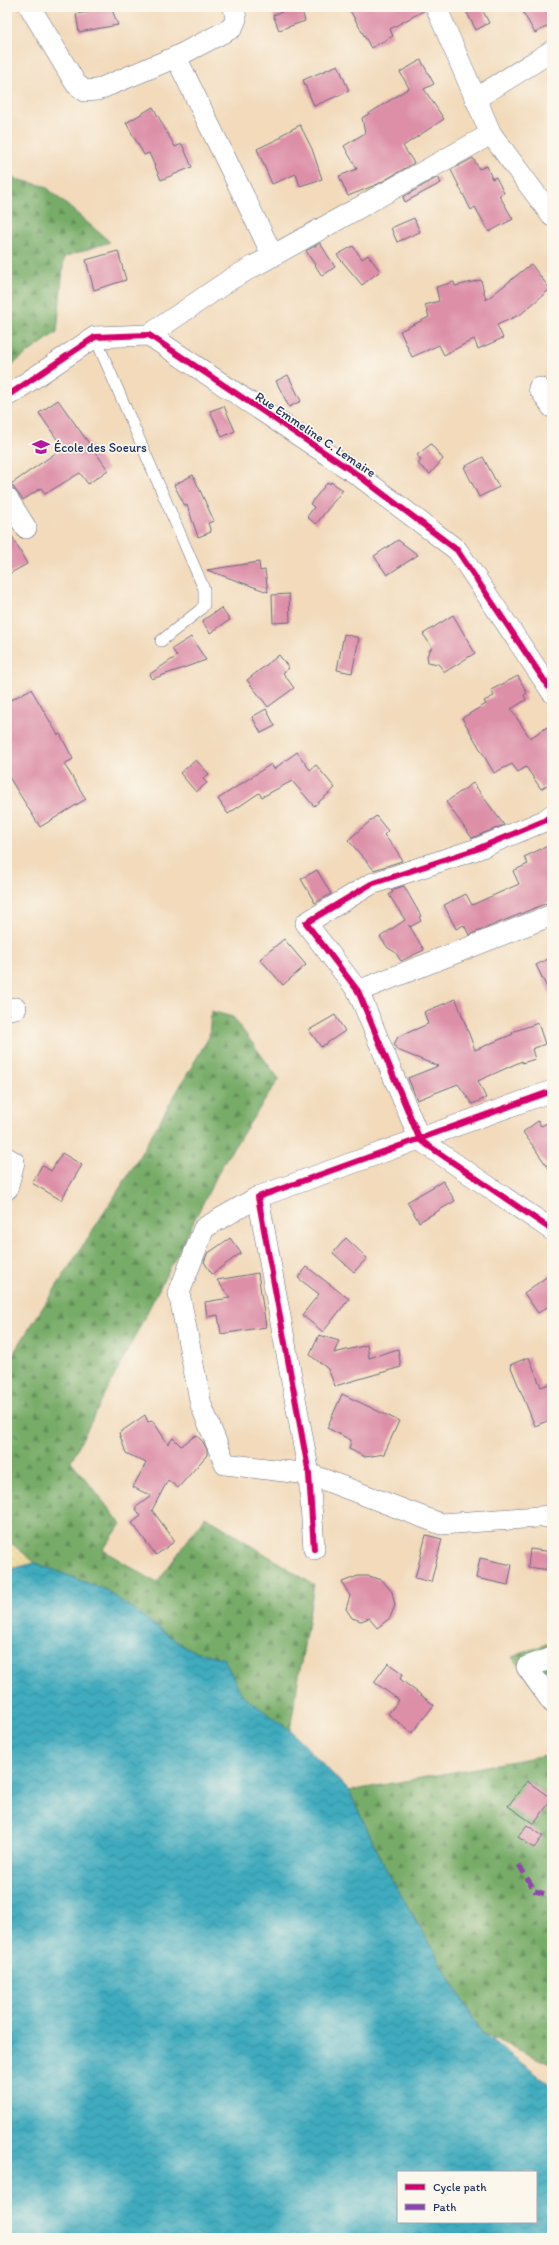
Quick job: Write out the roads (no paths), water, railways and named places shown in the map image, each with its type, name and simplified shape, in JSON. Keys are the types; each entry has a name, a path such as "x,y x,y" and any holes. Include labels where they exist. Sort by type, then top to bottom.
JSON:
{"street":[{"path":"30,7 76,84 84,91 97,90 176,57 232,28 236,19 234,7"},
{"path":"436,7 491,134 552,216"},
{"path":"476,99 552,51"},
{"path":"176,57 273,256"},
{"path":"7,396 95,338 149,335 231,279 491,134"},
{"name":"Rue Emmeline C. Lemaire","path":"149,335 358,474 457,550 552,692"},
{"path":"539,388 552,407"},
{"path":"8,504 26,528"},
{"path":"552,815 544,821 477,849 371,884 306,923 358,991 420,1140 552,1230"},
{"path":"358,991 552,915"},
{"path":"552,1091 420,1140 258,1197 204,1228 178,1293 201,1405 225,1464 309,1474 441,1524 552,1516"},
{"path":"7,1158 14,1162 7,1189"},
{"path":"258,1197 309,1474 314,1549"},
{"path":"552,1658 527,1667 552,1702"}],"lane":[{"path":"95,338 204,589 204,605 200,610 161,641"}],"water":[{"path":"35,1563 106,1590 187,1649 224,1659 242,1695 290,1730 349,1791 387,1871 482,2033 552,2086 552,2238 7,2238 7,1570"}],"place":[{"name":"École des Soeurs","path":"41,447"}]}
